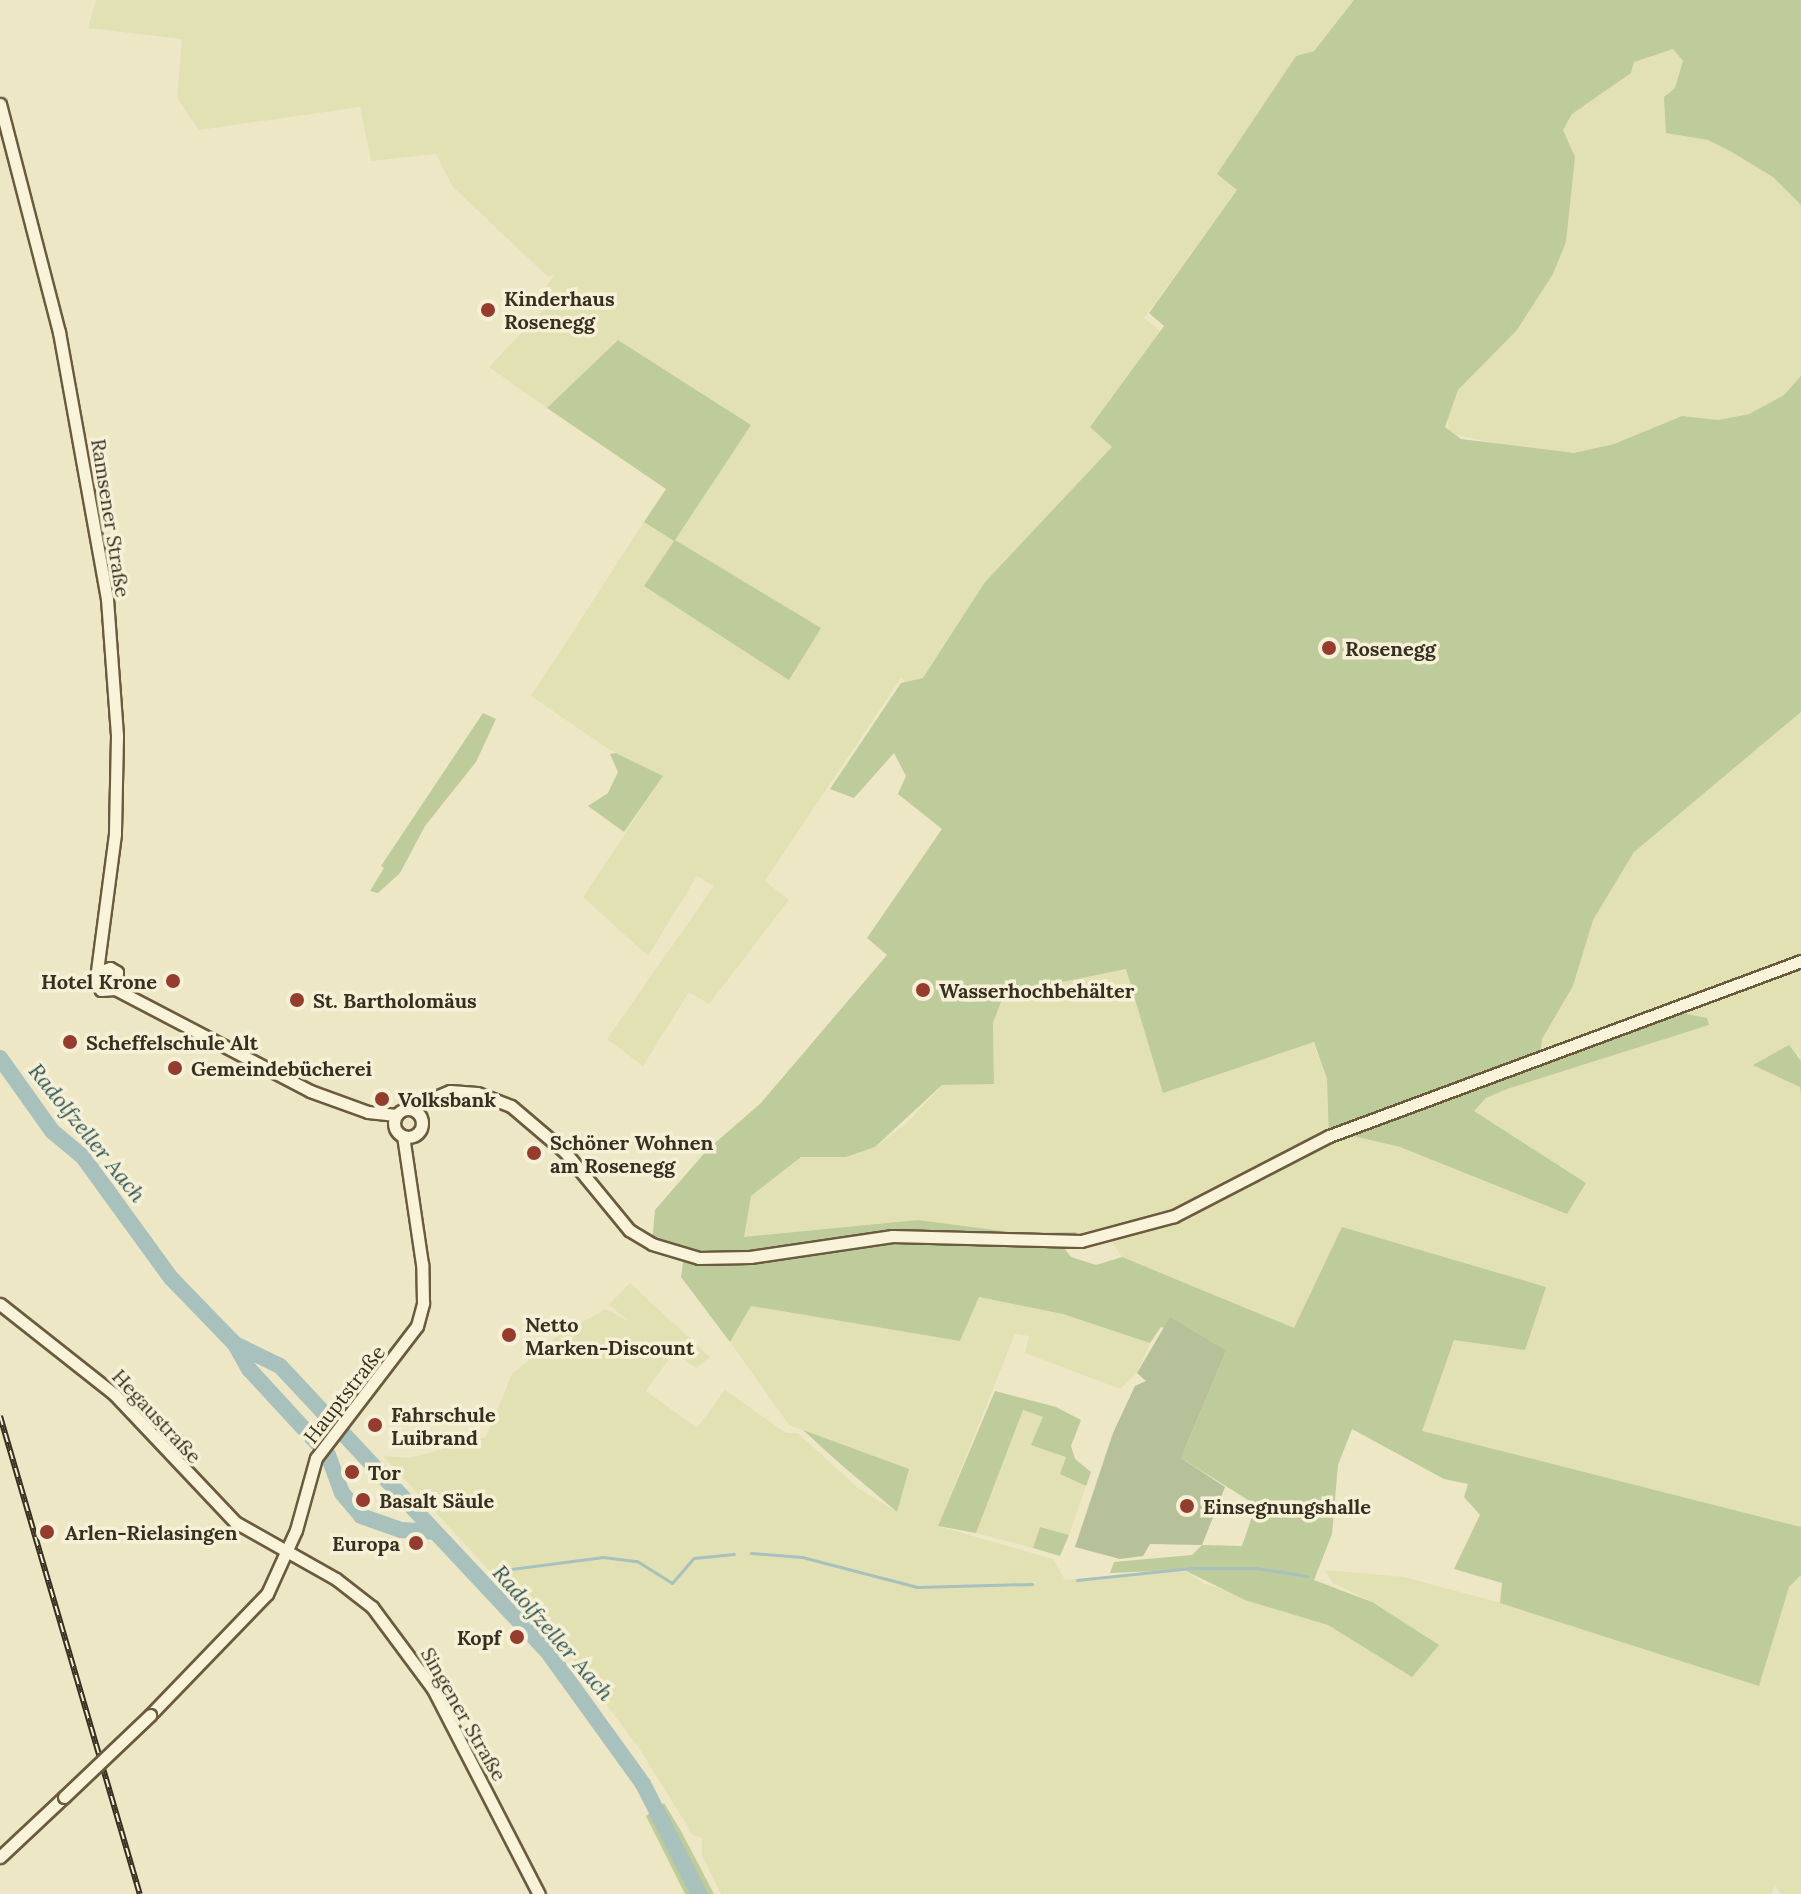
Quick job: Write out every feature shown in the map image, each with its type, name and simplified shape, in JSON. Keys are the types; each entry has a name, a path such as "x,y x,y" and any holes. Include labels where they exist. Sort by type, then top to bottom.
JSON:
{"main road":[{"name":"Ramsener Straße","path":"0,104 59,332 107,599 117,744 115,834 99,972"},
{"path":"103,946 116,979"},
{"path":"395,1121 409,1108 432,1096 477,1093 526,1115 565,1152 622,1224 671,1251 721,1260 866,1238 1049,1243 1139,1228 1207,1203 1329,1136 1801,961"},
{"path":"116,979 98,987 99,972 116,979 137,996 310,1091 395,1121 408,1136"},
{"name":"Hauptstraße","path":"0,1857 257,1609 287,1554 312,1467 349,1414 407,1345 420,1315 422,1264 408,1136 421,1129 421,1116 432,1096"},
{"path":"409,1108 421,1116"},
{"name":"Hegaustraße","path":"0,1304 94,1375 235,1522 287,1554"},
{"name":"Singener Straße","path":"287,1554 359,1594 405,1650 433,1689 539,1894"}],"green space":[{"path":"96,0 1354,0 1314,51 1296,56 1217,174 1237,190 1144,318 1160,331 1090,427 1113,447 985,582 923,679 909,686 901,678 765,881 789,900 709,1004 689,992 643,1066 607,1039 714,886 697,876 648,956 583,897 663,776 607,748 531,696 644,522 674,540 751,425 618,340 547,408 489,367 554,299 542,293 554,275 548,277 453,187 436,154 371,161 360,107 199,130 177,98 182,39 88,28","holes":["675,541 820,628 789,679 644,586"]},
{"path":"1354,0 1801,0 1801,205 1773,177 1730,151 1708,140 1666,133 1664,97 1675,88 1683,61 1673,49 1634,62 1631,73 1572,114 1563,130 1575,157 1566,242 1553,274 1517,330 1458,390 1445,427 1461,439 1574,453 1614,444 1682,416 1718,420 1749,414 1784,395 1801,376 1801,712 1634,852 1593,920 1573,986 1542,1039 1540,1055 1682,1003 1687,1014 1707,1018 1709,1025 1507,1089 1486,1098 1474,1111 1586,1183 1567,1214 1400,1147 1349,1135 1346,1129 1329,1136 1327,1079 1314,1042 1163,1093 1126,969 1004,994 993,1023 994,1084 942,1085 875,1147 846,1157 801,1157 751,1196 744,1237 918,1220 1018,1233 1076,1232 1081,1241 1060,1243 1071,1257 1096,1265 1122,1257 1294,1328 1342,1227 1546,1287 1525,1350 1454,1340 1422,1431 1801,1527 1801,1575 1789,1587 1759,1686 1500,1603 1502,1583 1454,1569 1480,1515 1464,1497 1468,1484 1444,1479 1352,1429 1338,1465 1332,1534 1314,1580 1372,1602 1439,1645 1412,1677 1328,1625 1245,1600 1184,1570 1110,1573 1114,1562 1192,1555 1202,1545 1242,1546 1256,1505 1181,1458 1226,1351 1161,1327 1150,1343 1063,1314 979,1297 960,1341 751,1306 730,1342 681,1277 684,1255 652,1244 655,1210 708,1149 761,1103 887,955 867,938 942,829 898,794 906,776 894,753 854,798 830,789 901,683 923,678 985,582 1112,447 1090,427 1164,326 1149,313 1237,190 1217,174 1296,56 1314,51"},
{"path":"1673,48 1684,61 1666,133 1708,140 1731,151 1773,177 1801,205 1801,376 1784,395 1749,414 1718,420 1682,416 1614,444 1574,453 1524,450 1449,433 1447,410 1458,390 1517,330 1553,274 1575,157 1563,130 1572,114 1631,73 1634,62"},
{"path":"618,340 751,425 675,540 821,628 789,680 644,586 674,541 644,522 666,489 547,408"},
{"path":"1801,712 1801,1061 1796,1048 1801,1095 1801,1527 1421,1432 1454,1340 1342,1227 1294,1329 1122,1257 1108,1236 1081,1241 1076,1232 1018,1233 918,1220 744,1238 750,1196 801,1157 846,1157 875,1147 906,1124 942,1085 994,1084 993,1023 1004,994 1127,969 1163,1092 1313,1042 1327,1079 1330,1135 1346,1129 1349,1135 1400,1147 1567,1214 1585,1183 1474,1111 1486,1098 1507,1089 1709,1025 1707,1018 1687,1014 1682,1004 1540,1056 1542,1039 1573,986 1593,920 1634,852"},
{"path":"483,713 496,719 476,762 425,826 400,873 378,893 370,891 384,868 381,866"},
{"path":"616,753 663,776 624,832 588,806 608,793 618,772 610,754"},
{"path":"1789,1045 1801,1061 1801,1095 1800,1087 1753,1065"},
{"path":"630,1283 710,1357 696,1368 674,1352 646,1391 697,1428 725,1390 786,1433 798,1433 858,1488 897,1512 908,1469 789,1425 730,1342 751,1306 960,1341 979,1297 1063,1314 1150,1343 1137,1373 1120,1389 1025,1353 1029,1336 1015,1334 938,1526 1053,1559 1065,1580 1184,1570 1203,1583 1328,1625 1412,1677 1372,1602 1333,1583 1324,1570 1404,1577 1557,1618 1759,1686 1789,1587 1801,1575 1801,1894 1781,1894 1775,1886 1771,1894 721,1894 702,1855 702,1838 693,1835 639,1748 576,1664 383,1456 410,1458 486,1437 512,1374 560,1334 606,1309 630,1322 609,1305"},
{"path":"1170,1317 1226,1351 1181,1458 1225,1487 1202,1545 1150,1544 1143,1556 1120,1559 1075,1547 1113,1433 1135,1386 1146,1381 1137,1373"},
{"path":"995,1391 1056,1407 1081,1420 1071,1446 1075,1459 1091,1472 1086,1486 1060,1474 1066,1457 1031,1445 1043,1417 1023,1410 976,1533 938,1526"},
{"path":"1022,1410 1043,1417 1066,1457 1060,1474 1086,1486 1069,1535 1040,1527 1033,1548 976,1533"},
{"path":"803,1430 909,1469 897,1512 837,1461"},
{"path":"1040,1527 1069,1535 1060,1556 1033,1548"},
{"path":"664,1803 714,1894 685,1894 646,1816"}],"waterway":[{"name":"Radolfzeller Aach","path":"0,1058 52,1131 83,1157 171,1278 235,1344 280,1366 550,1655 643,1784 699,1894"},
{"name":"Radolfzeller Aach","path":"235,1344 249,1369 328,1455 342,1493 361,1516 401,1530 434,1532"},
{"path":"751,1553 802,1557 917,1587 1032,1584"},
{"path":"504,1570 603,1557 637,1561 672,1583 694,1558 734,1554"},
{"path":"1077,1580 1191,1568 1256,1568 1307,1576"}],"railway":[{"path":"0,1416 140,1894"}],"place":[{"name":"Kinderhaus Rosenegg","path":"488,310"},
{"name":"Rosenegg","path":"1329,648"},
{"name":"Hotel Krone","path":"173,981"},
{"name":"Wasserhochbehälter","path":"923,990"},
{"name":"St. Bartholomäus","path":"297,1000"},
{"name":"Scheffelschule Alt","path":"70,1042"},
{"name":"Gemeindebücherei","path":"175,1068"},
{"name":"Volksbank","path":"382,1099"},
{"name":"Schöner Wohnen am Rosenegg","path":"534,1153"},
{"name":"Netto Marken-Discount","path":"509,1335"},
{"name":"Fahrschule Luibrand","path":"375,1425"},
{"name":"Tor","path":"352,1472"},
{"name":"Basalt Säule","path":"363,1500"},
{"name":"Einsegnungshalle","path":"1187,1506"},
{"name":"Arlen-Rielasingen","path":"47,1532"},
{"name":"Europa","path":"416,1543"},
{"name":"Kopf","path":"517,1637"}]}
